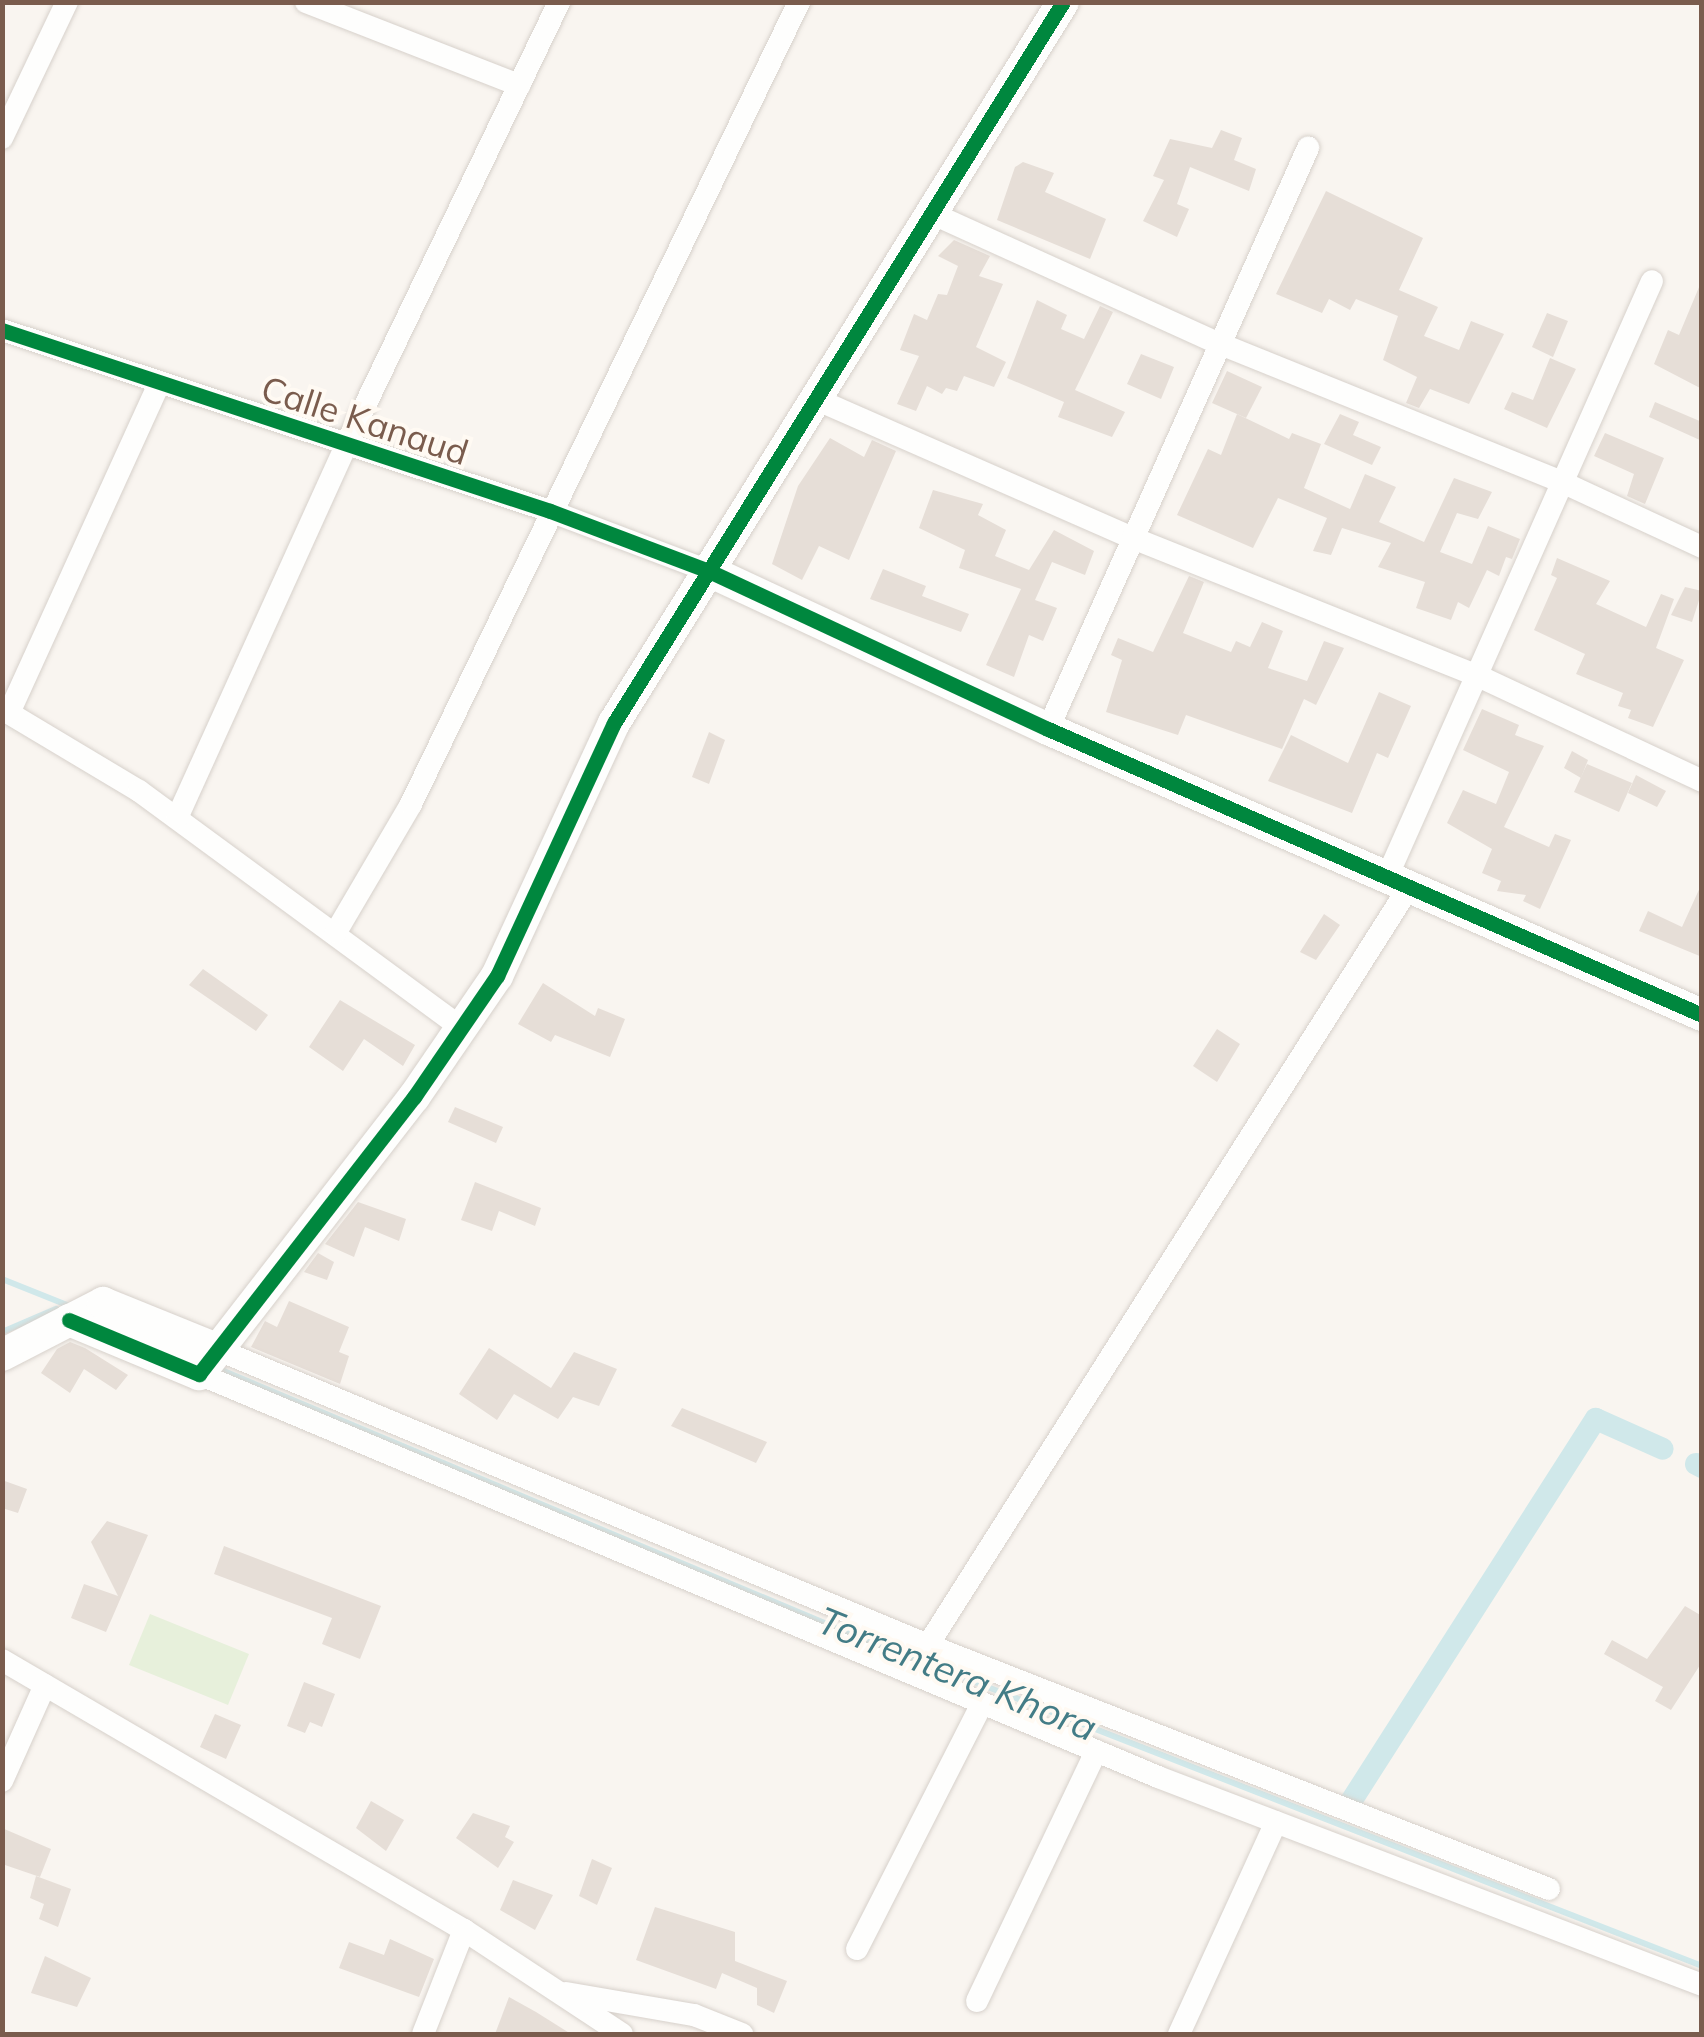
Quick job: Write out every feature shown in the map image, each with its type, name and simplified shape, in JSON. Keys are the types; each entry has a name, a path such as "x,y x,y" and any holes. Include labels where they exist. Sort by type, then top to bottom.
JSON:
{"street":[{"path":"2,138 67,2"},
{"path":"306,2 520,85"},
{"path":"177,818 344,447 560,2"},
{"path":"336,932 412,804 798,2"},
{"path":"207,1361 462,1028 497,976 614,723 1062,2"},
{"path":"1048,729 1308,148"},
{"path":"931,213 1218,343 1564,483 1702,548"},
{"path":"928,1645 1398,882 1476,675 1652,281"},
{"name":"Calle Kanaud","path":"2,330 344,447 550,511 709,571"},
{"path":"159,384 6,711 177,818 462,1028"},
{"path":"818,400 1133,538 1476,675 1702,780"},
{"path":"709,571 1048,729 1701,1014"},
{"path":"2,1355 103,1303 207,1361 982,1704 1276,1822 1702,1984"},
{"path":"207,1361 1548,1889"},
{"path":"2,1660 464,1930 622,2034"},
{"path":"2,1781 45,1685"},
{"path":"857,1949 982,1704"},
{"path":"977,2001 1096,1751"},
{"path":"1179,2034 1276,1822"},
{"path":"423,2034 464,1930"},
{"path":"556,1992 742,2034"}],"green space":[{"path":"150,1614 249,1654 228,1705 129,1665"}],"building":[{"path":"1221,130 1242,138 1234,160 1256,169 1249,191 1190,167 1177,204 1189,209 1177,237 1143,221 1164,180 1153,176 1170,139 1212,148"},
{"path":"1023,162 1054,173 1045,192 1106,219 1090,259 997,220 1015,167"},
{"path":"1326,191 1423,238 1399,290 1438,307 1424,336 1459,350 1471,321 1504,334 1469,404 1430,389 1419,408 1406,403 1417,377 1383,360 1398,316 1356,299 1350,310 1329,299 1322,313 1276,294"},
{"path":"954,240 990,256 979,276 1003,284 976,347 1006,362 994,387 964,376 957,391 946,388 942,394 927,386 916,411 897,404 919,356 900,350 914,314 927,320 938,294 947,295 958,266 938,256"},
{"path":"1702,280 1702,389 1654,364 1668,330 1679,335"},
{"path":"1037,300 1067,315 1061,329 1084,339 1100,306 1113,312 1075,390 1125,412 1112,437 1058,417 1064,402 1007,378"},
{"path":"1547,313 1568,321 1553,357 1532,347"},
{"path":"1141,354 1174,367 1161,399 1127,384"},
{"path":"1550,358 1576,369 1547,428 1504,409 1512,392 1533,400"},
{"path":"1227,371 1262,387 1246,418 1212,403"},
{"path":"1655,402 1702,422 1702,441 1649,417"},
{"path":"1237,414 1289,439 1292,433 1321,444 1304,488 1350,509 1365,474 1396,487 1379,522 1424,542 1454,478 1492,492 1478,519 1457,513 1440,552 1472,564 1488,526 1520,539 1512,559 1506,557 1499,576 1487,570 1469,608 1458,602 1451,620 1416,608 1425,582 1378,567 1391,543 1342,528 1331,555 1313,551 1327,518 1278,498 1253,548 1177,515 1208,449 1221,455"},
{"path":"1340,414 1359,422 1353,435 1381,447 1372,465 1324,444"},
{"path":"1605,433 1664,458 1645,504 1627,496 1634,474 1594,456"},
{"path":"830,438 864,457 872,440 896,451 849,560 819,546 802,580 772,564 798,486"},
{"path":"933,490 983,504 978,515 1006,530 995,556 1029,570 1054,530 1094,551 1085,575 1052,562 1035,600 1057,608 1043,641 1029,635 1014,677 986,665 1021,589 959,568 965,550 919,528"},
{"path":"1557,558 1610,581 1596,604 1646,627 1661,594 1674,599 1656,648 1684,660 1653,727 1628,718 1631,710 1618,706 1623,693 1576,674 1585,654 1534,630 1557,578 1551,575"},
{"path":"883,569 926,586 922,596 969,614 961,632 870,599"},
{"path":"1189,576 1204,582 1183,633 1231,652 1236,641 1250,647 1262,622 1283,631 1268,668 1307,681 1324,641 1344,648 1316,705 1304,699 1282,749 1186,715 1178,735 1106,712 1122,660 1111,655 1118,638 1153,652"},
{"path":"1685,587 1702,591 1692,622 1671,615"},
{"path":"1379,692 1411,706 1388,758 1377,753 1352,813 1268,781 1291,735 1348,763"},
{"path":"1482,709 1519,725 1515,735 1544,746 1504,827 1549,847 1555,834 1571,840 1540,909 1523,901 1526,895 1497,891 1501,881 1482,873 1492,849 1447,823 1463,790 1496,804 1509,772 1463,750"},
{"path":"709,732 725,740 709,784 692,777"},
{"path":"1572,751 1588,760 1581,778 1564,768"},
{"path":"1587,764 1632,783 1619,812 1574,792"},
{"path":"1636,775 1666,791 1657,807 1628,793"},
{"path":"1702,883 1702,957 1639,931 1648,911 1682,927"},
{"path":"1324,914 1340,925 1316,960 1300,952"},
{"path":"203,969 268,1015 256,1031 189,985"},
{"path":"543,983 595,1016 598,1008 625,1019 610,1057 555,1035 551,1042 518,1024"},
{"path":"340,1000 415,1045 403,1066 364,1039 343,1071 309,1047"},
{"path":"1217,1029 1240,1044 1217,1082 1193,1066"},
{"path":"455,1107 503,1127 496,1143 448,1122"},
{"path":"475,1182 541,1208 535,1226 499,1211 492,1231 461,1220"},
{"path":"358,1202 406,1219 399,1241 365,1227 354,1257 325,1244"},
{"path":"318,1253 334,1262 327,1280 304,1272"},
{"path":"289,1301 349,1327 339,1352 349,1356 340,1384 251,1347 265,1321 277,1327"},
{"path":"70,1342 128,1375 116,1390 84,1369 70,1393 41,1373 57,1349"},
{"path":"489,1348 551,1388 574,1352 617,1369 599,1406 573,1397 558,1419 514,1394 497,1420 459,1394"},
{"path":"682,1408 767,1442 756,1463 671,1426"},
{"path":"2,1480 27,1489 18,1513 2,1508"},
{"path":"107,1521 148,1535 106,1632 71,1618 84,1584 118,1596 91,1542"},
{"path":"224,1546 381,1606 360,1659 322,1644 332,1618 214,1574"},
{"path":"1685,1606 1702,1616 1702,1662 1671,1710 1655,1701 1663,1687 1604,1654 1612,1640 1647,1659"},
{"path":"304,1682 335,1694 322,1727 310,1722 305,1733 287,1726"},
{"path":"215,1714 241,1725 226,1759 200,1747"},
{"path":"371,1801 404,1820 386,1851 356,1828"},
{"path":"473,1813 510,1826 505,1837 514,1842 498,1868 456,1838"},
{"path":"2,1828 51,1849 40,1877 2,1864"},
{"path":"592,1859 612,1868 597,1905 579,1896"},
{"path":"36,1876 71,1889 58,1927 39,1919 44,1904 30,1898"},
{"path":"513,1880 553,1895 535,1930 500,1910"},
{"path":"655,1907 735,1932 735,1961 787,1981 774,2013 757,2005 757,1988 722,1973 716,1989 636,1960"},
{"path":"390,1939 434,1959 419,1997 339,1968 349,1942 384,1955"},
{"path":"45,1956 91,1978 77,2007 31,1993"},
{"path":"509,1997 536,2012 571,2034 495,2034"}],"waterway":[{"path":"2,1279 67,1305"},
{"name":"Torrentera Khora","path":"2,1332 56,1309"},
{"name":"Torrentera Khora","path":"219,1369 834,1627 1702,1966"},
{"path":"1350,1803 1596,1419 1663,1449"},
{"path":"1696,1464 1702,1467"}],"cycle path":[{"path":"69,1320 199,1374 414,1097 497,976 614,723 1063,2"},
{"path":"2,330 550,511 709,571 1048,729 1702,1015"}]}
